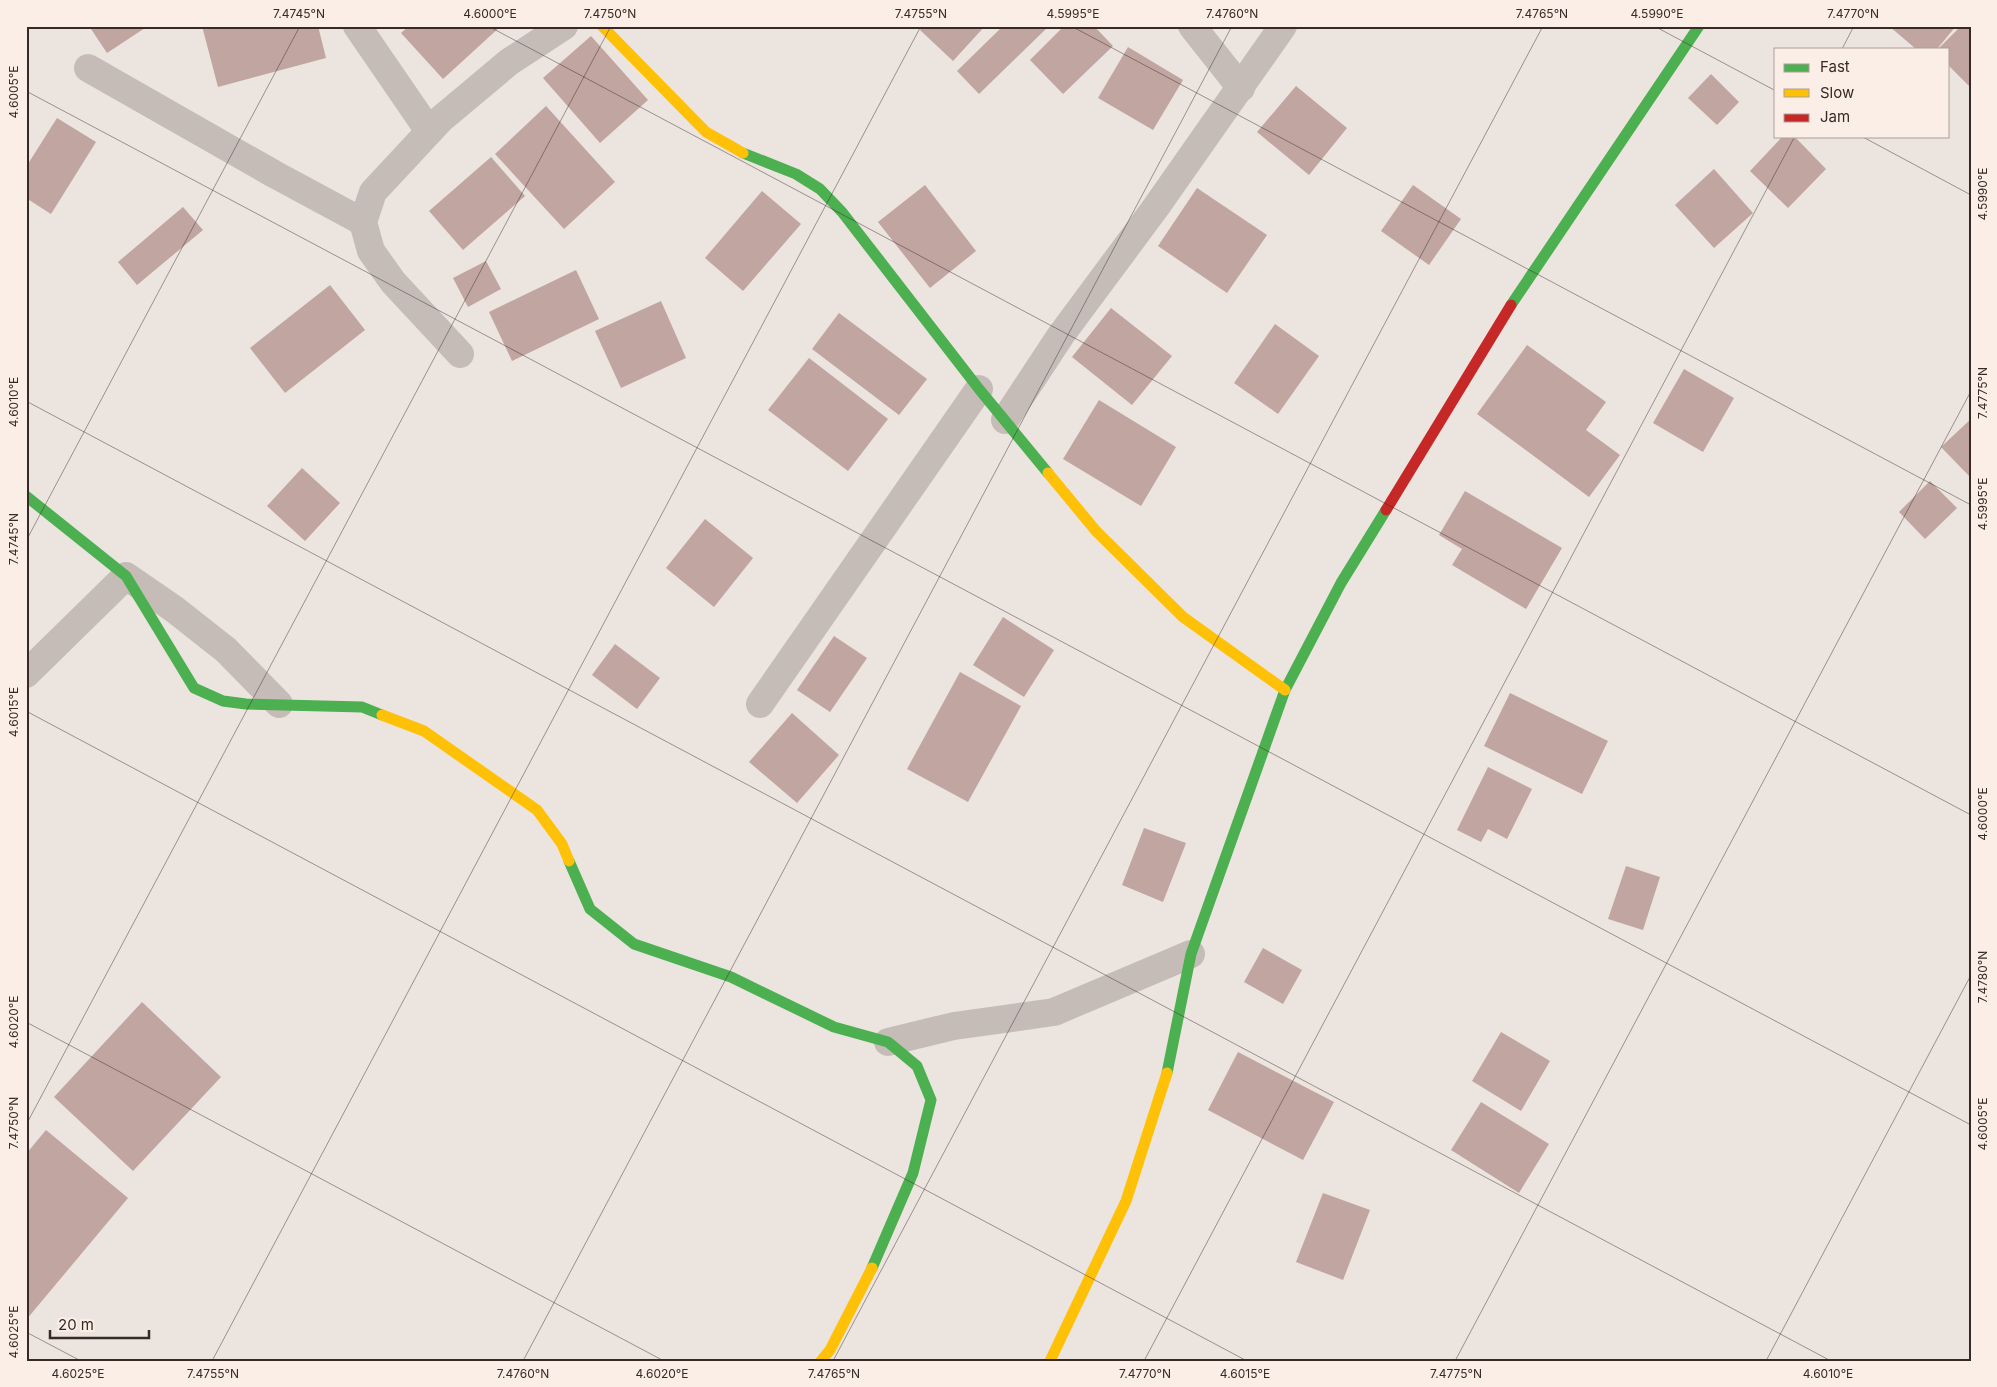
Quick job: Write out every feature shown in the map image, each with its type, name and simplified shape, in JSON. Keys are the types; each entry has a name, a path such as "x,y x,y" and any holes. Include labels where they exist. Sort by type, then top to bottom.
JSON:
{"street":[{"path":"357,26 429,131"},
{"path":"460,354 393,282 371,251 363,222 373,192 429,131 509,62 564,26"},
{"path":"602,26 706,132 733,149 796,174 820,188 842,212 979,389 1096,532 1183,617 1284,690"},
{"path":"1192,26 1241,88"},
{"path":"1005,420 1061,336 1241,88 1283,26"},
{"path":"1050,1361 1126,1201 1171,1060 1191,954 1246,804 1284,690 1341,583 1508,312 1699,26"},
{"path":"88,68 274,174 363,222"},
{"path":"760,704 979,389"},
{"path":"26,496 126,576 174,609 226,650 279,704"},
{"path":"26,674 126,576"},
{"path":"126,576 194,688 223,701 246,704 362,707 424,731 537,810 562,844 590,909 634,944 731,977 834,1027 888,1042 917,1066 932,1100 909,1182 866,1282 830,1350 821,1361"},
{"path":"888,1042 954,1026 1054,1012 1191,954"}],"building":[{"path":"89,26 148,26 107,53"},
{"path":"202,26 318,26 326,58 218,87"},
{"path":"409,26 501,26 443,79 401,33"},
{"path":"924,26 985,26 953,61 920,30"},
{"path":"1003,26 1049,26 979,94 957,71"},
{"path":"1064,26 1094,26 1113,46 1063,94 1030,60"},
{"path":"1889,26 1956,26 1938,48 1915,48"},
{"path":"1961,26 1971,26 1971,88 1950,67 1950,48 1939,48"},
{"path":"591,36 648,100 600,143 543,78"},
{"path":"1128,47 1183,80 1153,130 1098,98"},
{"path":"1711,74 1739,102 1717,125 1688,98"},
{"path":"1296,86 1347,128 1309,175 1257,132"},
{"path":"546,106 615,182 564,229 495,154"},
{"path":"57,118 96,142 51,214 26,198 26,167"},
{"path":"1781,138 1796,138 1826,169 1788,208 1750,171"},
{"path":"491,157 525,196 463,250 429,211"},
{"path":"1714,169 1753,213 1714,248 1675,205"},
{"path":"925,185 976,251 930,288 878,222"},
{"path":"1413,185 1461,219 1429,265 1381,231"},
{"path":"1197,188 1267,235 1227,293 1158,246"},
{"path":"762,191 801,224 743,291 705,258"},
{"path":"183,207 203,230 137,285 118,262"},
{"path":"486,261 501,289 468,307 453,278"},
{"path":"576,270 599,319 512,361 489,312"},
{"path":"330,285 365,330 285,393 250,348"},
{"path":"661,301 686,358 621,388 595,331"},
{"path":"1111,308 1172,356 1132,405 1072,357"},
{"path":"839,313 927,379 899,415 812,349"},
{"path":"1275,324 1319,356 1278,414 1234,383"},
{"path":"1527,345 1606,402 1586,430 1620,455 1589,497 1477,414"},
{"path":"809,358 888,419 848,471 768,410"},
{"path":"1684,369 1734,398 1703,452 1653,423"},
{"path":"1099,400 1176,447 1141,506 1063,459"},
{"path":"1971,419 1971,478 1941,447"},
{"path":"302,468 340,503 305,541 267,506"},
{"path":"1930,481 1957,508 1925,539 1899,512"},
{"path":"1465,491 1562,548 1526,609 1452,565 1462,549 1439,535"},
{"path":"705,519 753,558 714,607 666,568"},
{"path":"1003,617 1054,650 1024,697 973,665"},
{"path":"834,636 867,658 830,712 797,690"},
{"path":"615,644 660,678 637,709 592,675"},
{"path":"960,672 1021,706 968,802 907,769"},
{"path":"1510,693 1608,741 1582,794 1484,746"},
{"path":"792,713 839,755 797,803 749,762"},
{"path":"1488,767 1532,789 1507,839 1488,829 1481,842 1457,830"},
{"path":"1144,828 1186,843 1163,902 1122,885"},
{"path":"1626,866 1660,877 1643,930 1608,919"},
{"path":"1263,948 1302,970 1283,1004 1244,982"},
{"path":"142,1002 221,1077 133,1171 54,1097"},
{"path":"1501,1032 1550,1061 1521,1111 1472,1081"},
{"path":"1238,1052 1334,1102 1303,1160 1208,1110"},
{"path":"1481,1102 1549,1144 1519,1193 1451,1150"},
{"path":"46,1130 128,1198 26,1320 26,1154"},
{"path":"1323,1193 1370,1210 1343,1280 1296,1262"}],"traffic: fast":[{"path":"1511,305 1699,26"},
{"path":"743,153 796,174 820,189 842,212 979,389 1048,473"},
{"path":"26,496 126,576 194,688 223,701 246,704 362,707 382,715"},
{"path":"1167,1073 1191,954 1285,690 1341,583 1386,510"},
{"path":"569,861 590,909 634,944 731,977 834,1027 888,1042 917,1066 931,1100 913,1173 872,1268"}],"traffic: slow":[{"path":"602,26 706,132 743,153"},
{"path":"1048,473 1096,531 1183,617 1285,690"},
{"path":"382,715 424,731 537,810 562,844 569,861"},
{"path":"1050,1361 1126,1201 1167,1073"},
{"path":"821,1361 830,1350 872,1268"}],"traffic: jam":[{"path":"1386,510 1511,305"}]}
